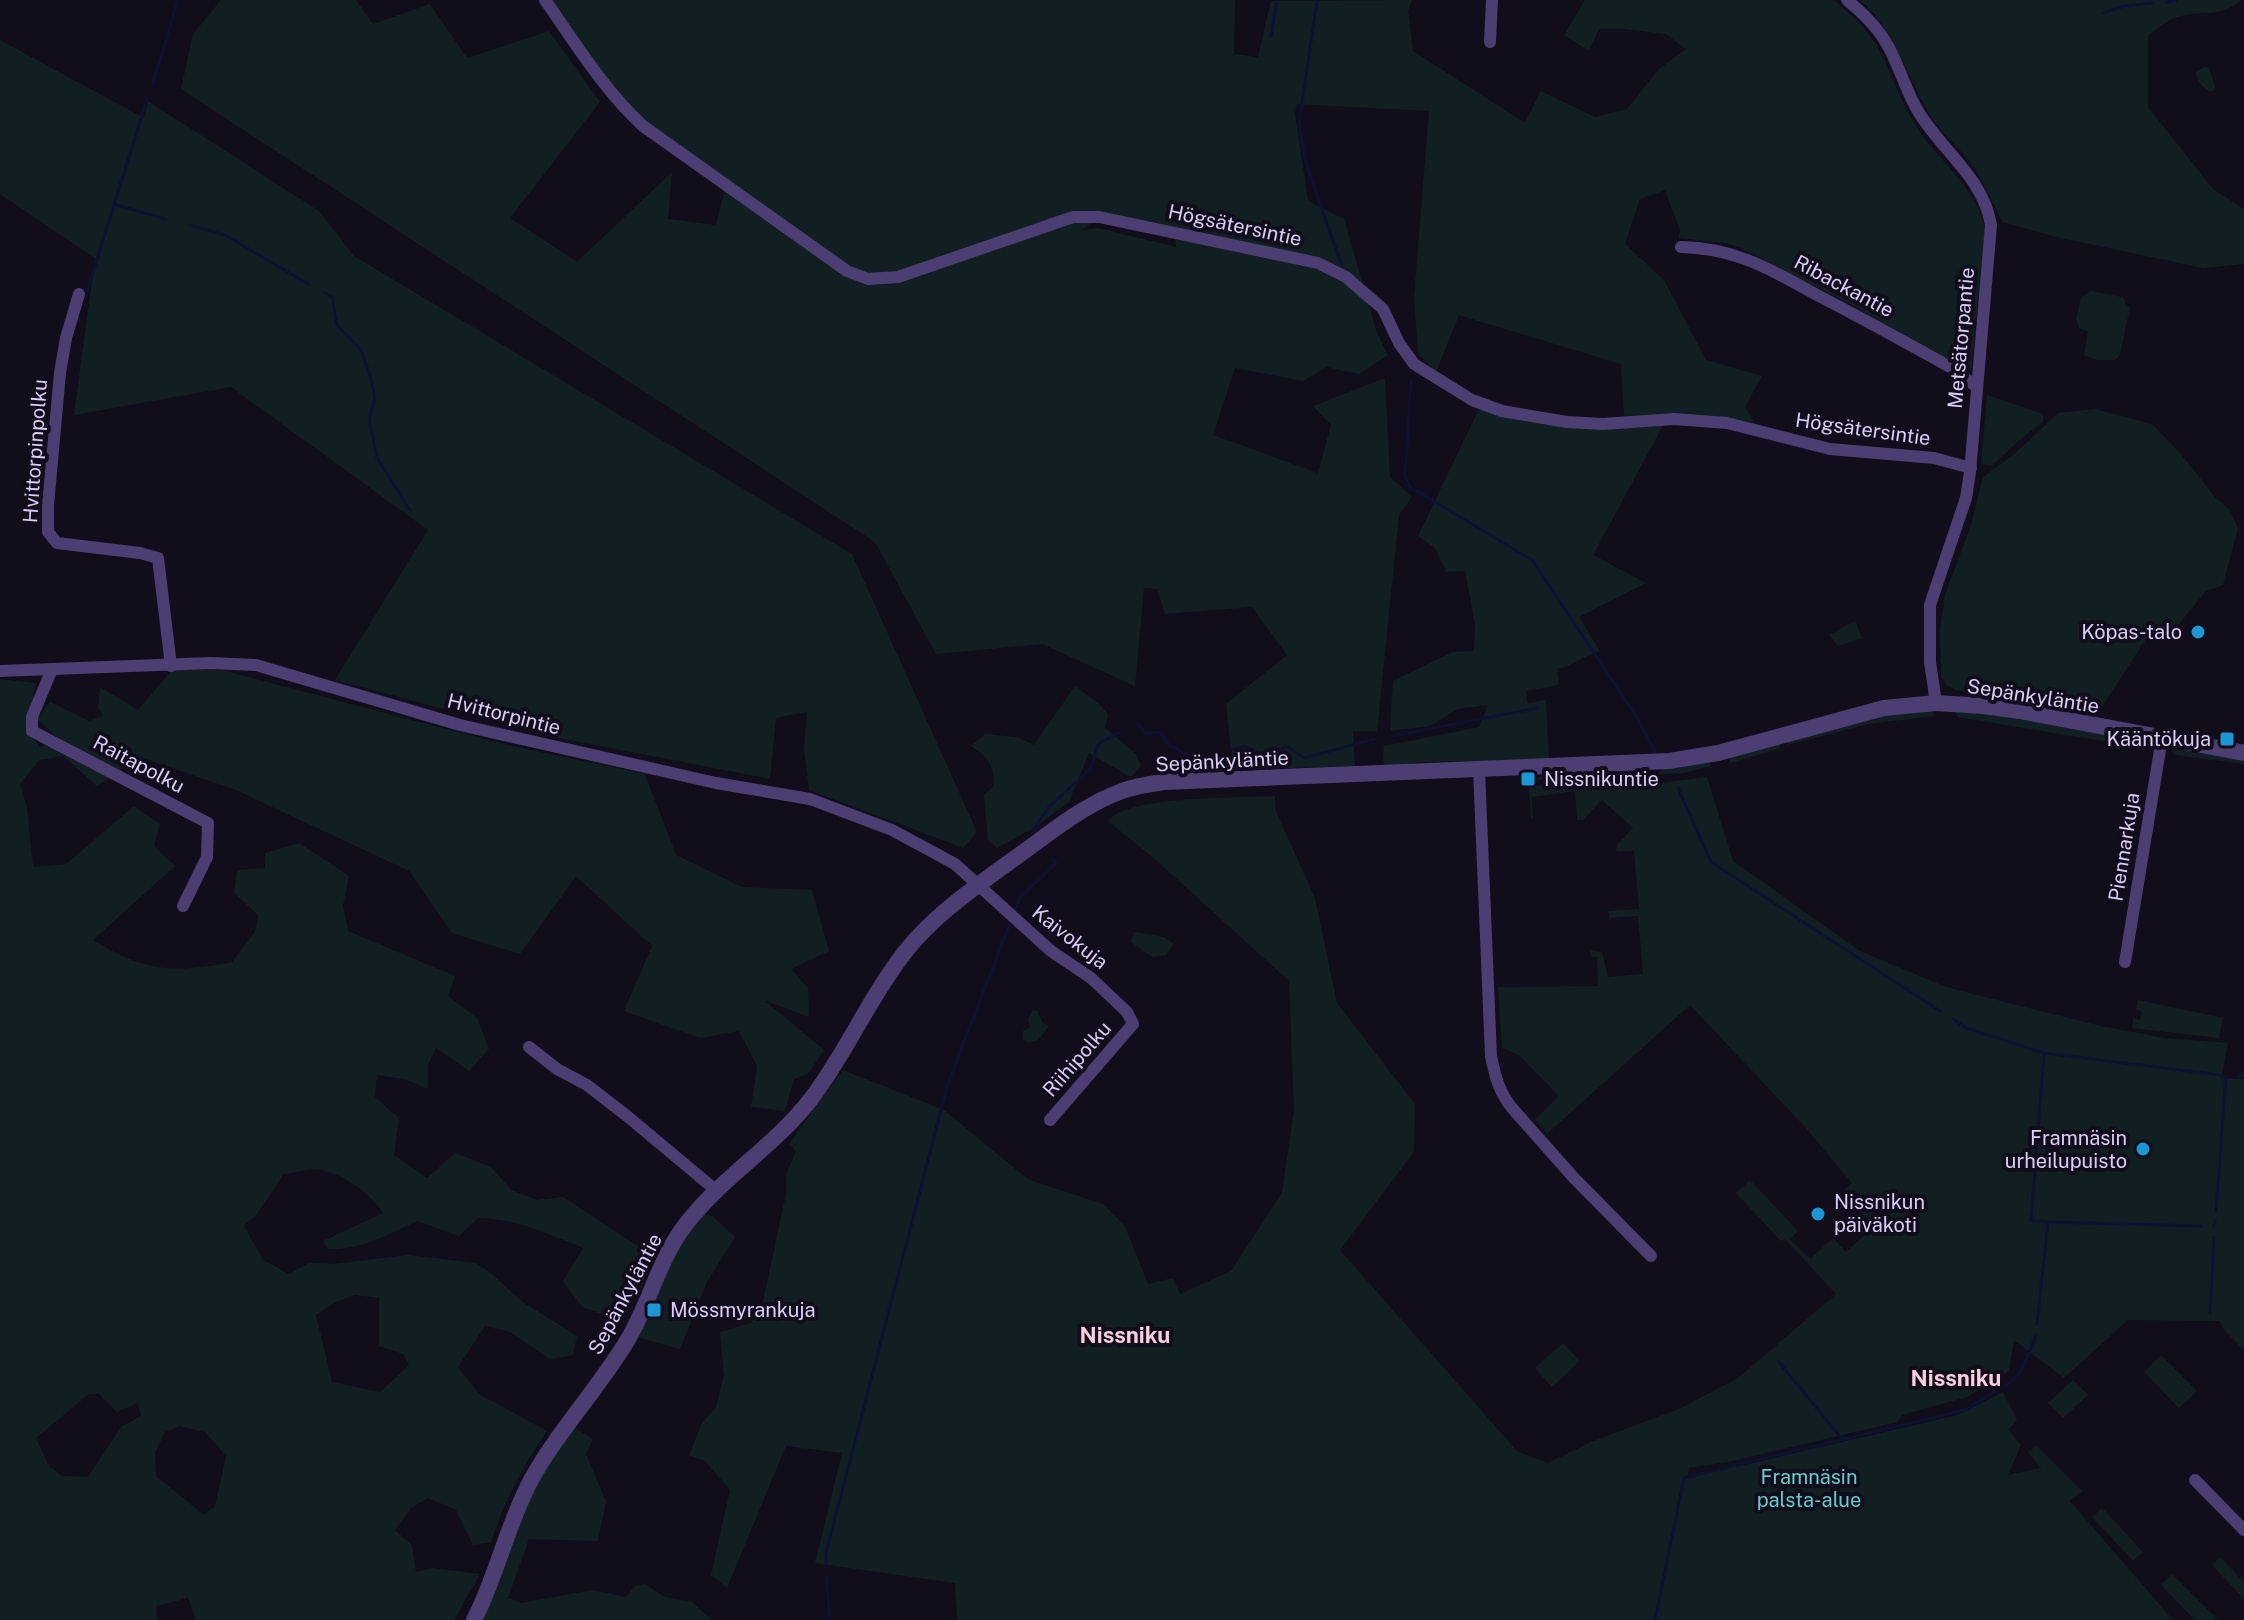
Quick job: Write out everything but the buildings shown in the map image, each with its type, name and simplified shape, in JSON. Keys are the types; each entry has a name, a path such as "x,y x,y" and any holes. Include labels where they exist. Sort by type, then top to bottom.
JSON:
{"street":[{"name":"Högsätersintie","path":"545,0 598,78 643,126 847,271 868,279 898,277 1073,217 1099,217 1318,263 1346,277 1383,309 1399,343 1414,364 1472,400 1502,411 1567,422 1603,424 1674,419 1727,423 1830,449 1934,458 1971,468"},
{"path":"1490,42 1492,0"},
{"name":"Metsätorpantie","path":"1847,0 1867,17 1888,45 1905,87 1925,122 1964,166 1988,209 1991,225 1971,468 1966,498 1930,605 1930,662 1936,703"},
{"name":"Ribackantie","path":"1681,247 1733,253 1773,270 1950,367 1977,387"},
{"name":"Hvittorpinpolku","path":"79,294 60,373 48,532 57,543 158,558 171,666"},
{"name":"Hvittorpintie","path":"0,671 222,663 256,665 460,725 716,783 802,797 892,830 937,852 980,884"},
{"name":"Raitapolku","path":"52,669 32,717 32,731 208,823 207,857 183,906"},
{"name":"Sepänkyläntie","path":"474,1620 487,1596 530,1483 629,1339 662,1262 684,1227 772,1143 809,1102 908,949 943,913 1079,812 1122,791 1142,786 1222,778 1479,770 1684,759 1718,753 1872,710 1936,703 1983,706 2244,753"},
{"name":"Piennarkuja","path":"2125,962 2162,738"},
{"path":"1479,770 1495,1078 1503,1096 1522,1120 1651,1256"},
{"name":"Kaivokuja","path":"980,884 1051,951 1091,978 1127,1012 1133,1024"},
{"name":"Riihipolku","path":"1050,1120 1133,1024"},
{"path":"529,1047 634,1120 718,1192"},
{"path":"2195,1480 2244,1530"}],"green space":[{"path":"221,0 356,0 373,24 430,4 467,58 549,31 600,102 510,218 577,262 672,172 668,219 716,225 726,185 643,126 545,0 1235,0 1234,54 1258,57 1271,1 1412,0 1408,11 1413,51 1525,123 1541,91 1595,117 1627,109 1659,69 1686,49 1666,34 1599,29 1589,51 1564,35 1585,0 1834,0 1875,43 1914,123 1965,186 1980,214 1985,230 1971,370 1964,373 1854,306 1739,247 1678,238 1680,230 1665,190 1640,199 1625,244 1664,280 1706,360 1762,376 1745,407 1755,423 1673,414 1624,416 1621,364 1459,315 1436,372 1418,354 1414,297 1429,111 1297,104 1295,113 1308,201 1344,219 1377,333 1388,355 1359,374 1327,367 1303,381 1235,368 1213,435 1318,473 1331,425 1313,406 1385,378 1390,477 1412,497 1399,515 1377,731 1353,731 1355,766 1233,770 1226,704 1287,655 1252,607 1165,614 1157,589 1144,588 1135,686 1042,644 936,654 875,542 181,89 193,34","holes":["1100,217 1175,233 1176,247 1098,228 1082,230"]},
{"path":"1859,0 2242,0 2219,11 2176,17 2148,36 2148,107 2213,189 2244,209 2244,264 2203,268 2052,236 2003,222 1970,162 1930,115 1883,26"},
{"path":"0,40 144,118 148,101 319,211 354,256 852,554 977,832 963,848 809,790 804,748 807,712 776,718 770,779 534,733 335,680 428,530 231,387 74,415 95,258 0,194"},
{"path":"2205,67 2209,68 2216,89 2211,92 2200,83 2196,74"},
{"path":"2090,291 2122,297 2125,306 2130,307 2120,355 2115,360 2098,360 2084,355 2088,331 2079,328 2076,319 2081,298"},
{"path":"1987,395 2043,414 2043,422 1992,466 1981,464"},
{"path":"1479,409 1511,417 1665,422 1593,555 1646,583 1579,617 1600,651 1557,669 1559,685 1526,691 1527,703 1546,700 1549,760 1420,762 1385,768 1384,746 1479,727 1488,705 1457,709 1430,726 1390,731 1393,681 1452,652 1474,651 1475,624 1465,571 1446,572 1435,548 1418,536"},
{"path":"2095,409 2152,424 2230,510 2238,528 2223,585 2206,591 2170,635 2146,639 2094,719 2021,700 1955,690 1941,676 1940,630 1945,595 1971,525 1983,477 2013,455 2058,413"},
{"path":"1855,621 1862,638 1838,646 1829,635"},
{"path":"172,670 222,670 507,745 645,774 676,855 742,887 812,890 829,951 791,969 808,988 809,1017 764,1000 824,1050 808,1074 794,1079 785,1111 751,1107 757,1066 739,1031 700,1038 624,1011 652,946 576,876 520,954 452,933 409,871 236,790 140,757 97,786 63,756 39,760 20,784 27,808 33,867 66,864 134,806 160,824 154,846 175,866 93,940 144,964 193,968 232,962 255,932 258,915 234,893 237,870 265,868 265,853 299,843 349,876 343,906 348,931 455,976 448,996 477,1018 489,1049 469,1071 436,1048 428,1065 428,1089 405,1079 377,1075 375,1097 399,1118 394,1155 427,1178 455,1153 491,1167 511,1190 537,1200 563,1197 653,1256 642,1287 607,1316 582,1307 563,1281 583,1248 518,1224 478,1218 459,1236 417,1221 363,1244 328,1249 323,1241 383,1213 356,1186 322,1170 284,1174 256,1215 244,1226 263,1260 289,1274 309,1263 333,1264 408,1255 475,1263 490,1272 521,1301 577,1336 573,1355 550,1359 510,1332 485,1326 458,1367 479,1394 547,1431 515,1485 491,1542 473,1545 456,1510 428,1498 411,1508 395,1530 412,1545 416,1572 433,1568 480,1574 454,1620 196,1620 188,1598 156,1606 157,1620 0,1620 0,679 36,683 26,731 41,747 56,736 37,719 50,702 89,721 104,716 98,709 100,687 138,710","holes":["355,1295 379,1298 379,1346 403,1354 409,1365 380,1392 332,1382 316,1315 336,1302","89,1394 99,1394 117,1412 138,1403 141,1416 122,1426 88,1477 62,1476 49,1466 36,1438","180,1426 205,1432 226,1456 215,1506 204,1515 156,1476 155,1453 165,1432"]},
{"path":"1075,686 1108,714 1105,728 1136,754 1141,766 1131,777 1089,753 1069,802 1034,828 997,848 988,841 984,795 994,786 993,772 986,758 971,746 985,734 1017,737 1034,745"},
{"path":"1932,711 1934,716 1869,724 1787,745 1789,740 1886,713"},
{"path":"1955,711 1992,712 2146,741 2152,749 1958,717"},
{"path":"1780,743 1780,749 1730,763 1730,757"},
{"path":"2177,748 2244,759 2244,764 2175,755 2172,751"},
{"path":"1709,762 1711,766 1684,773 1657,774 1665,767"},
{"path":"1647,770 1649,775 1533,780 1549,773"},
{"name":"Framnäsin palsta-alue","path":"1707,777 1733,861 1860,951 1946,987 2101,1026 2165,1038 2228,1043 2221,1078 2244,1079 2244,1350 2219,1321 2128,1320 2064,1378 2014,1340 2009,1371 1967,1397 1902,1415 1897,1422 1733,1461 1689,1468 1687,1478 1958,1415 2003,1392 2017,1420 2008,1430 2021,1445 2008,1475 2041,1468 2028,1452 2036,1445 2082,1491 2070,1501 2173,1620 957,1620 955,1583 815,1563 842,1453 786,1446 727,1588 711,1575 730,1490 705,1461 689,1455 702,1423 716,1407 724,1375 720,1332 751,1323 762,1306 786,1194 786,1175 796,1151 789,1144 843,1070 944,1110 1029,1180 1103,1204 1125,1226 1148,1284 1173,1278 1180,1294 1231,1271 1282,1193 1294,1110 1289,981 1157,861 1108,821 1137,806 1186,800 1275,796 1275,809 1315,898 1337,1003 1415,1104 1414,1152 1340,1250 1518,1452 1548,1463 1591,1442 1679,1409 1738,1378 1836,1294 1785,1239 1781,1241 1736,1193 1750,1180 1798,1231 1790,1239 1810,1259 1833,1238 1846,1252 1870,1230 1838,1196 1852,1183 1805,1127 1690,1005 1547,1134 1535,1120 1559,1096 1519,1055 1502,1048 1498,987 1598,986 1597,957 1591,957 1590,950 1602,952 1608,977 1643,974 1638,916 1609,918 1608,911 1639,909 1634,851 1616,851 1617,845 1633,828 1602,800 1583,820 1577,820 1575,791 1532,797 1531,819 1529,789 1533,786 1659,783"},
{"path":"1134,932 1164,937 1174,944 1166,955 1152,957 1131,942"},
{"path":"2138,1000 2223,1018 2219,1038 2132,1028 2133,1018 2140,1020 2142,1012 2136,1009"},
{"path":"1037,1010 1042,1022 1049,1026 1038,1040 1028,1043 1023,1040 1023,1031 1030,1027 1028,1019 1032,1011"},
{"path":"704,1213 712,1216 735,1237 707,1282 680,1349 637,1337 680,1242"},
{"path":"1563,1343 1580,1361 1552,1387 1535,1368"},
{"path":"2161,1355 2197,1391 2179,1408 2144,1372"},
{"path":"2073,1380 2088,1395 2063,1418 2048,1403"},
{"path":"572,1426 593,1439 586,1454 606,1501 598,1541 529,1539 508,1598 521,1603 592,1590 626,1597 635,1586 645,1584 665,1597 692,1602 712,1620 480,1620 528,1499"},
{"path":"2102,1508 2143,1552 2133,1561 2092,1517"},
{"path":"2220,1557 2244,1582 2244,1599 2212,1565"},
{"path":"2172,1574 2218,1620 2195,1620 2161,1585"}],"waterway":[{"path":"153,83 178,0"},
{"path":"1271,36 1277,0"},
{"path":"1317,0 1299,124 1306,164 1342,266"},
{"path":"2166,2 2176,0"},
{"path":"2104,13 2124,6 2152,3"},
{"path":"85,298 147,99"},
{"path":"116,205 166,219"},
{"path":"189,225 225,235 310,285"},
{"path":"325,293 332,297 337,325 361,350 375,399 369,419 377,458 410,510"},
{"path":"1411,382 1405,475 1410,487 1532,560 1638,719 1655,752"},
{"path":"1392,736 1538,708"},
{"path":"1137,723 1146,733 1160,732 1169,745 1196,759 1213,754"},
{"path":"1036,831 1034,828 1049,807 1091,768 1098,744 1120,732"},
{"path":"1231,750 1245,746 1266,757 1286,746 1304,758 1374,739"},
{"path":"1678,788 1711,862 1940,1011"},
{"path":"1016,908 1019,899 1056,863 1053,859"},
{"path":"826,1564 826,1553 948,1083 1009,926"},
{"path":"1953,1019 1966,1028 2044,1053"},
{"path":"2037,1324 2048,1222 2031,1220 2044,1053 2227,1076"},
{"path":"2238,1077 2244,1075"},
{"path":"2216,1211 2226,1076"},
{"path":"2214,1226 2215,1220"},
{"path":"2048,1222 2201,1226"},
{"path":"2210,1313 2214,1237"},
{"path":"1655,1620 1684,1478 1965,1410 2012,1381 2023,1368 2036,1335"},
{"path":"1778,1361 1842,1439"},
{"path":"827,1576 829,1620"}],"place":[{"name":"Köpas-talo","path":"2198,632"},
{"name":"Kääntökuja","path":"2227,739"},
{"name":"Nissnikuntie","path":"1528,779"},
{"name":"Framnäsin urheilupuisto","path":"2143,1149"},
{"name":"Nissnikun päiväkoti","path":"1818,1214"},
{"name":"Mössmyrankuja","path":"654,1310"}],"district":[{"name":"Nissniku","path":"1125,1335"},
{"name":"Nissniku","path":"1956,1378"}]}
